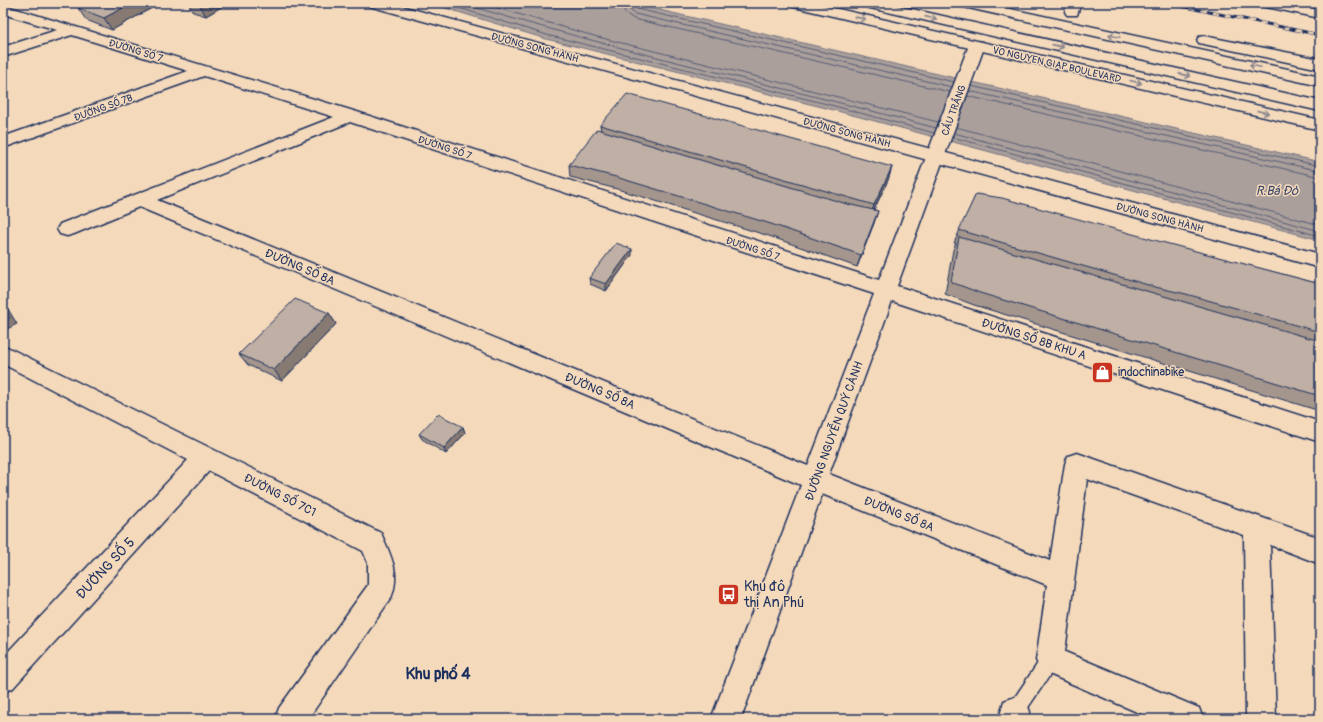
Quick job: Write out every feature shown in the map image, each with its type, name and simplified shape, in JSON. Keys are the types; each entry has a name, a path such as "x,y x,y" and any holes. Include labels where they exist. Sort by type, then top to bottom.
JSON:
{"main road":[{"name":"ĐƯỜNG SONG HÀNH","path":"374,3 939,149 1320,261"},
{"name":"VO NGUYEN GIAP BOULEVARD","path":"794,3 1320,125"},
{"name":"VO NGUYEN GIAP BOULEVARD","path":"866,3 1320,106"},
{"path":"964,3 1320,81"},
{"path":"1266,3 1320,14"},
{"path":"1068,8 1087,15"},
{"name":"ĐƯỜNG SỐ 7","path":"3,9 351,116 886,291"},
{"path":"3,52 73,30"},
{"path":"1188,36 1320,64"},
{"name":"CẦU TRẮNG","path":"939,149 977,45"},
{"name":"ĐƯỜNG SỐ 7B","path":"3,143 204,71"},
{"path":"67,229 351,116"},
{"name":"ĐƯỜNG NGUYỄN QUÝ CẢNH","path":"726,719 939,149"},
{"name":"ĐƯỜNG SỐ 8A","path":"139,200 815,480 1062,578"},
{"name":"ĐƯỜNG SỐ 8B KHU A","path":"886,291 1320,432"},
{"name":"ĐƯỜNG SỐ 7C1","path":"3,354 372,542 381,563 381,589 290,719"},
{"name":"ĐƯỜNG SỐ 5","path":"3,678 206,458"},
{"path":"1188,719 1050,660 1077,464 1320,551"},
{"path":"1256,528 1261,719"}],"lane":[{"path":"1014,716 1050,660"}],"water":[{"name":"R.Bá Đỏ","path":"429,3 629,3 1320,162 1320,240 826,108 546,39"}],"building":[{"path":"87,3 132,3 104,18 78,8"},
{"path":"627,94 892,167 874,205 600,125"},
{"path":"597,129 847,204 878,211 861,255 771,224 616,177 569,165"},
{"path":"976,194 1002,198 1320,284 1320,332 1186,294 1155,287 959,230"},
{"path":"959,237 1320,341 1320,396 980,293 951,282"},
{"path":"616,243 632,249 606,284 589,278"},
{"path":"295,299 329,313 274,370 239,354"},
{"path":"3,306 10,318 3,321"},
{"path":"438,414 463,427 444,448 419,434"}],"railway":[{"path":"1166,3 1320,35"}],"place":[{"name":"indochinabike","path":"1103,372"},
{"name":"Khu đô thị An Phú","path":"729,594"}],"district":[{"name":"Khu phố 4","path":"438,673"}]}
